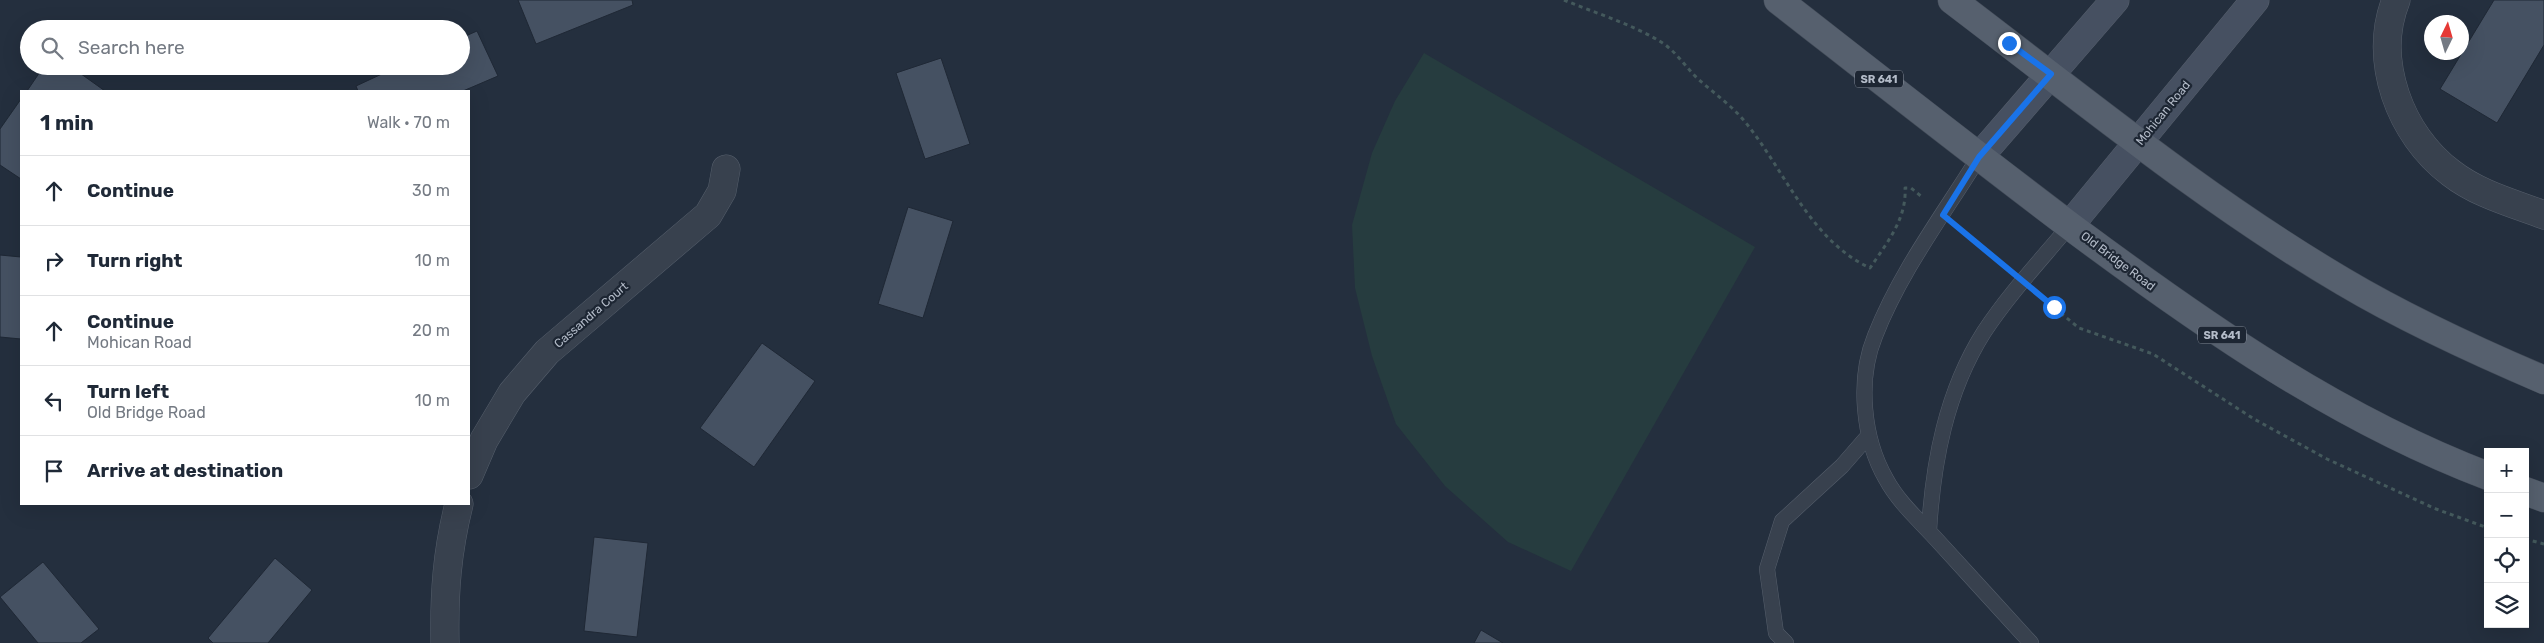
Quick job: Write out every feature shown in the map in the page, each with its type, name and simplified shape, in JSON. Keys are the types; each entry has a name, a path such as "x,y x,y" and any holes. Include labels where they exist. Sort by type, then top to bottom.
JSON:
{"main road":[{"name":"Old Bridge Road","path":"1778,0 1979,157 2240,348 2362,419 2484,474"},
{"path":"1952,0 2248,221 2344,283 2466,347 2544,380"},
{"path":"2529,492 2544,498"}],"street":[{"path":"1979,157 2115,0"},
{"name":"Mohican Road","path":"2070,225 2255,0"},
{"path":"2396,0 2387,44 2390,81 2403,116 2423,147 2450,173 2475,189 2544,214"},
{"name":"Cassandra Court","path":"470,473 484,440 512,394 547,352 708,215 722,191 726,169"},
{"path":"445,643 444,596 449,542 459,505"}],"lane":[{"path":"1979,157 1910,266 1874,337 1868,359 1864,397 1869,435 1885,478 1907,510 1929,531 2031,643"},
{"path":"1929,531 1931,487 1941,433 1959,382 1984,332 2070,225"},
{"path":"1786,643 1776,633 1767,570 1782,521 1842,466 1869,435"}],"path":[{"path":"1564,0 1650,36 1675,53 1694,74 1744,120 1799,201 1823,232 1851,258 1870,268 1890,238 1901,215 1905,188 1911,188 2079,328 2153,354 2254,419 2327,458 2436,509 2484,527"},
{"path":"2529,540 2544,544"}],"green space":[{"path":"1424,53 1755,247 1571,571 1508,542 1445,486 1396,424 1372,356 1355,288 1352,225 1372,153 1395,101"}],"building":[{"path":"518,0 632,0 633,5 536,44"},
{"path":"2494,0 2544,0 2544,45 2497,123 2440,89 2458,60 2469,60 2469,41"},
{"path":"477,31 498,76 465,90 358,90 356,86 380,75 470,75 470,34"},
{"path":"941,58 970,144 925,159 896,73"},
{"path":"38,75 83,75 104,90 28,90"},
{"path":"20,100 20,178 0,165 0,129"},
{"path":"908,207 953,221 923,318 878,304"},
{"path":"0,255 20,257 20,339 0,337"},
{"path":"762,343 815,381 754,467 700,428"},
{"path":"594,537 648,543 637,637 584,631"},
{"path":"275,558 312,590 268,643 213,643 208,638"},
{"path":"43,562 99,629 81,643 38,643 0,597"},
{"path":"1481,630 1503,643 1474,643"}],"route":[{"path":"2009,43 2051,74 1979,157 1943,215 2054,307"}]}
